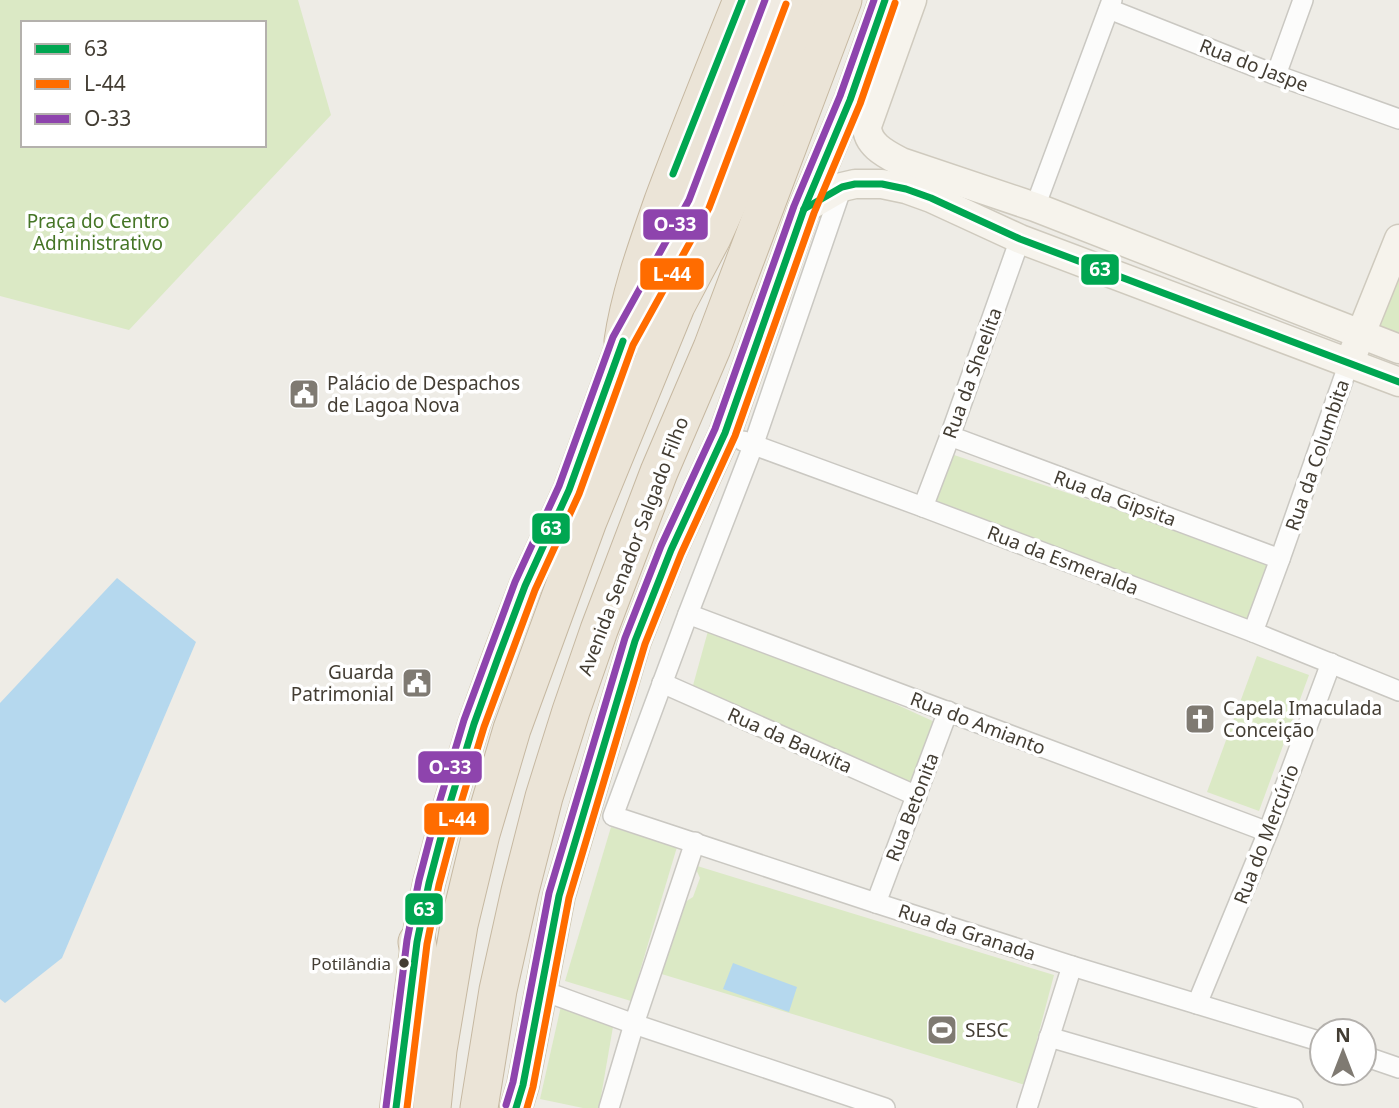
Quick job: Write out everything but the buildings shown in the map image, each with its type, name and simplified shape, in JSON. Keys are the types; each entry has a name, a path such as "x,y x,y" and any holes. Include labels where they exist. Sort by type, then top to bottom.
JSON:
{"highway":[{"path":"623,341 631,299 650,238 742,0"},
{"path":"432,1108 438,1050 459,925 481,834 512,729 588,521 676,306 731,196 806,0"},
{"name":"Avenida Senador Salgado Filho","path":"479,1108 498,990 520,891 544,797 571,711 654,484 712,348 842,0"},
{"path":"676,306 699,204"},
{"path":"417,942 438,1050"}],"main road":[{"path":"396,1108 417,942 429,883 474,724 526,586 569,490 623,341 699,204 776,0"},
{"name":"Avenida Senador Salgado Filho","path":"521,1100 559,896 635,641 671,550 725,433 804,209 850,100 886,0"},
{"path":"912,0 867,126 867,135 885,153 901,162 1035,207 1399,349"},
{"path":"804,209 842,187 868,183 906,189 1020,239 1399,382"},
{"name":"Rua da Columbita","path":"1349,363 1399,239"}],"street":[{"path":"1276,75 1303,0"},
{"path":"1035,207 1111,4"},
{"name":"Rua do Jaspe","path":"1111,4 1276,75 1399,119"},
{"path":"662,683 753,446 842,187"},
{"name":"Rua da Sheelita","path":"923,507 1020,239"},
{"name":"Rua da Columbita","path":"1253,632 1349,363"},
{"name":"Rua da Esmeralda","path":"725,433 753,446 1253,632 1399,691"},
{"name":"Rua da Gipsita","path":"950,436 1280,559"},
{"name":"Rua do Amianto","path":"688,614 1268,832"},
{"name":"Rua do Mercúrio","path":"1197,1004 1268,832 1331,663"},
{"name":"Rua da Bauxita","path":"662,683 917,796"},
{"name":"Rua da Granada","path":"662,683 613,816 1072,966 1308,1038"},
{"name":"Rua Betonita","path":"876,903 948,711"},
{"path":"609,1108 695,842"},
{"path":"1027,1108 1072,966"},
{"path":"541,990 885,1108"},
{"path":"1049,1037 1293,1108"},
{"path":"1378,1061 1399,1068"}],"green space":[{"name":"Praça do Centro Administrativo","path":"0,0 298,0 331,115 129,330 0,296"},
{"path":"1399,273 1399,344 1377,336"},
{"path":"954,455 1268,560 1252,628 935,503"},
{"path":"708,631 823,671 937,723 914,787 692,689"},
{"path":"1257,656 1309,675 1259,811 1207,792"},
{"path":"611,827 677,847 631,1001 565,981"},
{"name":"SESC","path":"694,865 1054,975 1025,1085 655,972 677,907 693,897 700,878"},
{"path":"561,1006 614,1021 599,1108 583,1108 540,1099"}],"water":[{"path":"117,578 196,642 62,958 5,1003 0,999 0,703"},
{"path":"733,963 797,987 789,1012 723,989"}],"transit line":[{"name":"63","path":"673,174 742,0"},
{"name":"O-33","path":"386,1107 407,940 419,880 464,720 515,582 559,486 613,337 689,200 765,0"},
{"name":"O-33","path":"506,1105 513,1082 549,893 625,638 661,546 715,429 794,206 840,96 874,0"},
{"name":"63","path":"516,1108 523,1085 559,896 635,641 671,550 725,433 804,209 850,100 885,0"},
{"name":"L-44","path":"527,1108 569,898 645,644 681,554 735,436 814,213 860,104 895,3"},
{"name":"L-44","path":"407,1108 427,944 439,885 484,727 535,590 579,494 633,345 709,208 786,4"},
{"name":"63","path":"804,209 842,187 855,184 882,184 906,189 1020,239 1399,382"},
{"name":"63","path":"396,1108 417,942 450,803 499,655 525,586 569,490 623,341"}],"place":[{"name":"Palácio de Despachos de Lagoa Nova","path":"304,394"},
{"name":"Guarda Patrimonial","path":"417,683"},
{"name":"Capela Imaculada Conceição","path":"1200,719"},
{"name":"Potilândia","path":"404,963"},
{"name":"SESC","path":"942,1030"}]}
